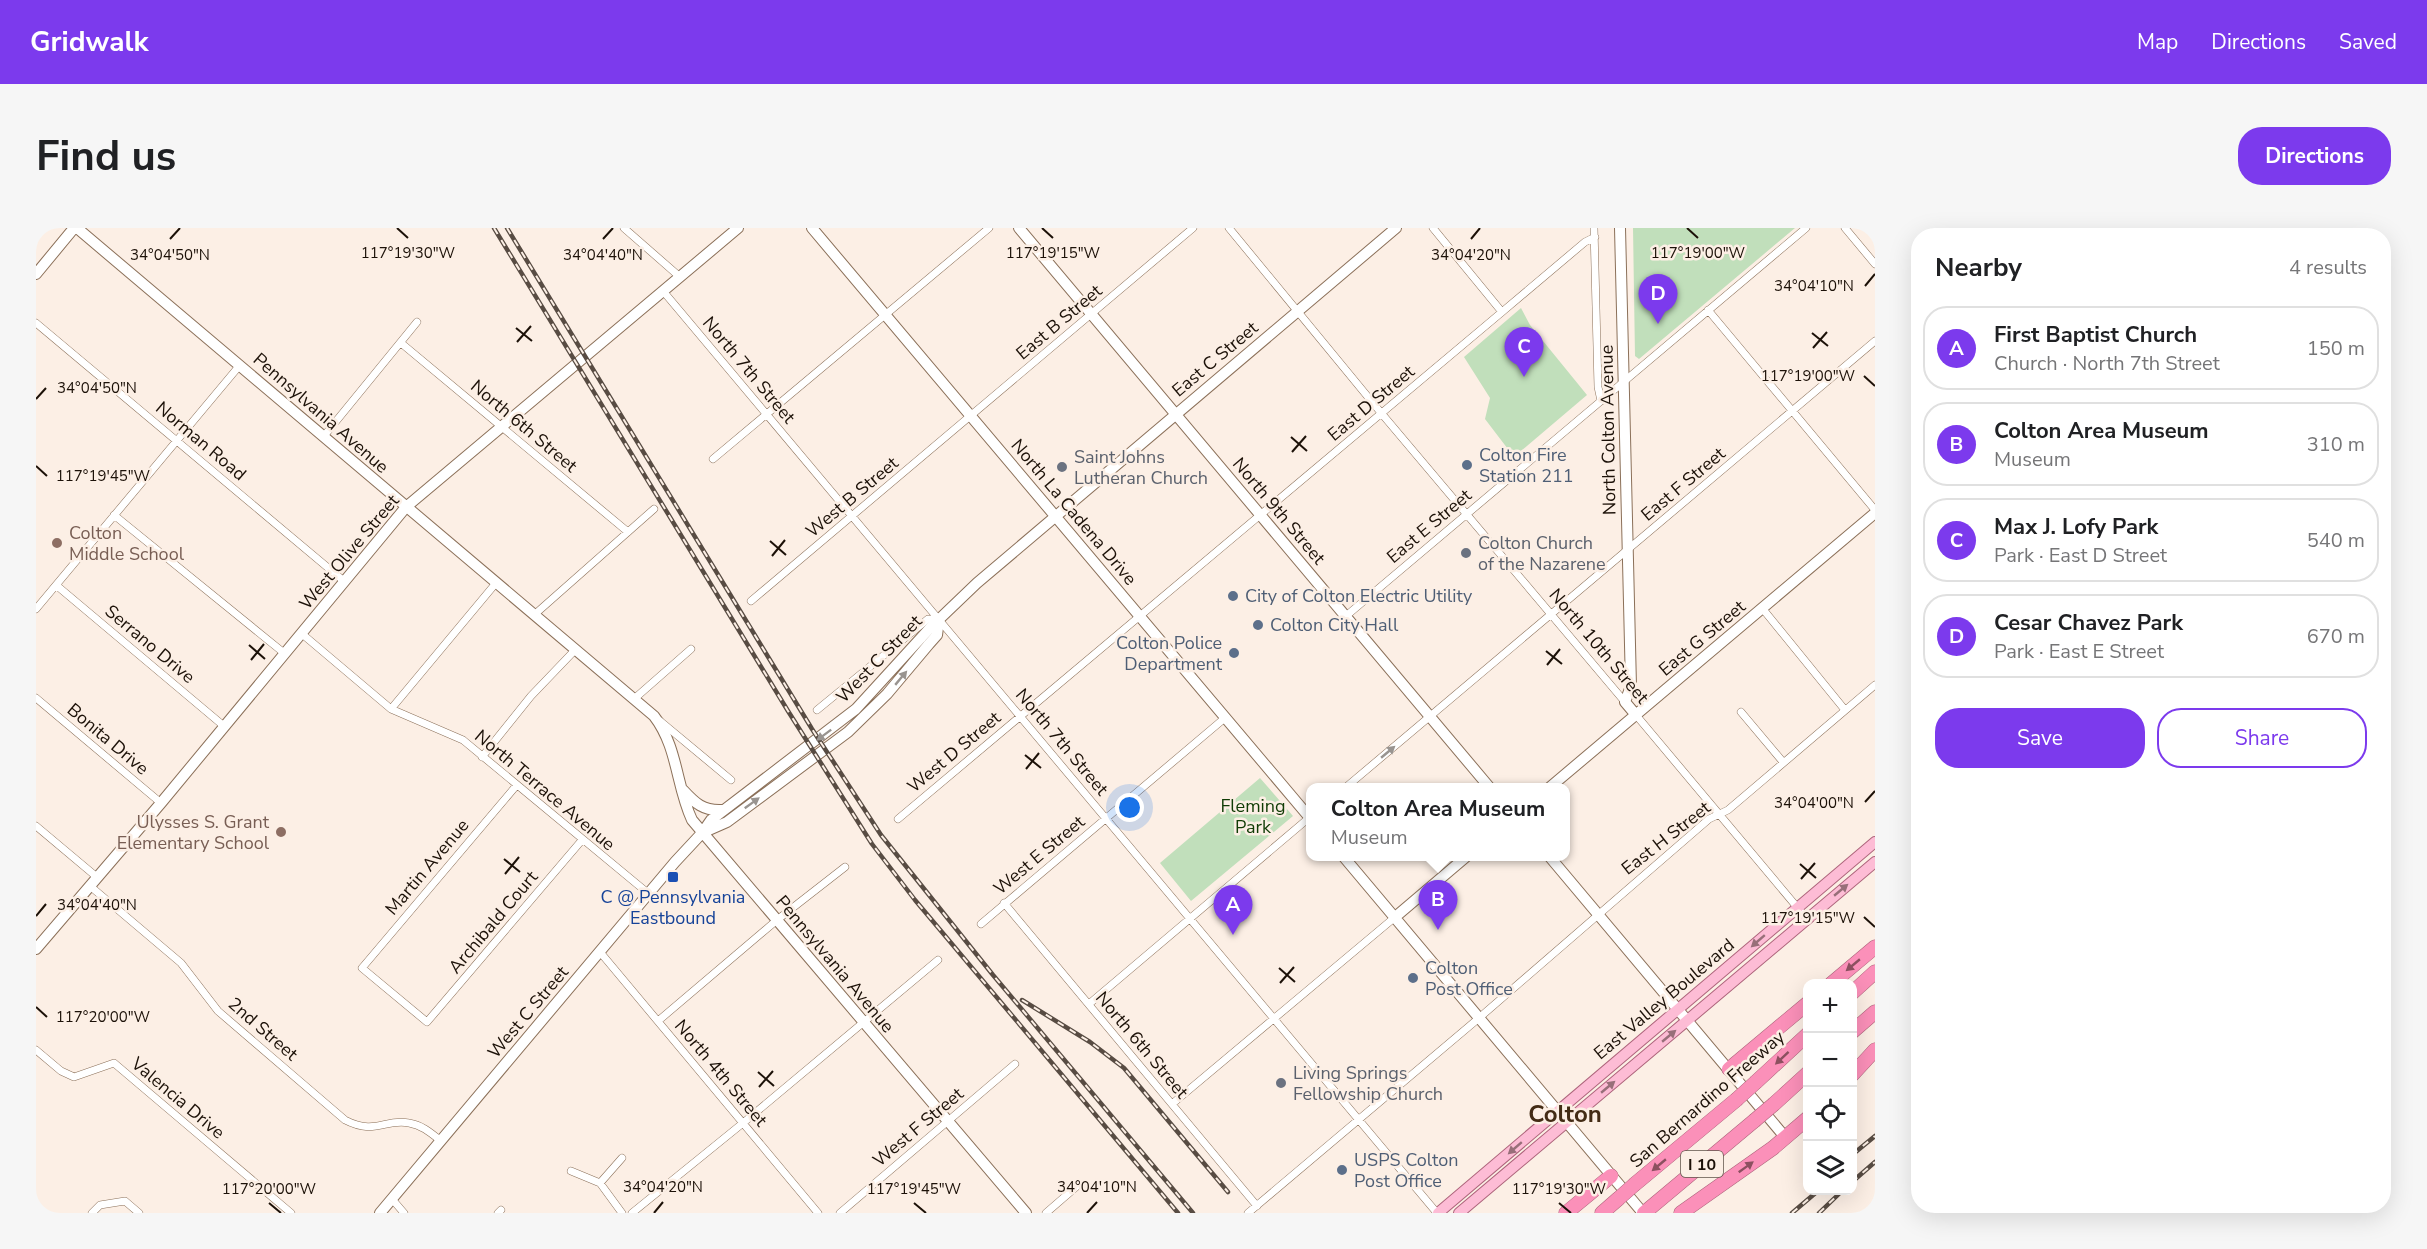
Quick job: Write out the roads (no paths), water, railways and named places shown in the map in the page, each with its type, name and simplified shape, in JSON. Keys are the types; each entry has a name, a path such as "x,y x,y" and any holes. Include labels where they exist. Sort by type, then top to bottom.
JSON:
{"highway":[{"path":"1837,979 1875,947"},
{"path":"1857,988 1875,972"},
{"path":"1729,1069 1803,1007"},
{"path":"1857,1028 1875,1012"},
{"name":"San Bernardino Freeway","path":"1602,1213 1736,1100 1803,1039"},
{"path":"1857,1070 1875,1050"},
{"name":"I 10","path":"1646,1211 1803,1078"},
{"path":"1681,1213 1803,1122"},
{"path":"1566,1213 1611,1176"}],"main road":[{"name":"East Valley Boulevard","path":"1438,1213 1875,842"},
{"name":"East Valley Boulevard","path":"1459,1213 1875,862"}],"street":[{"path":"36,274 76,228"},
{"name":"Pennsylvania Avenue","path":"76,228 731,780"},
{"path":"624,228 680,277"},
{"name":"West Olive Street","path":"37,945 161,803 406,507 738,228"},
{"name":"North La Cadena Drive","path":"812,228 1306,812"},
{"path":"713,459 989,228"},
{"name":"North 9th Street","path":"1019,228 1486,783"},
{"name":"East B Street","path":"971,415 1193,228"},
{"name":"North 10th Street","path":"1229,228 1382,414 1807,919"},
{"name":"East C Street","path":"1056,516 1396,228"},
{"path":"1433,228 1502,312"},
{"name":"North Colton Avenue","path":"1594,228 1598,387 1601,401"},
{"name":"North Colton Avenue","path":"1620,228 1631,686 1625,702"},
{"name":"East E Street","path":"1346,616 1806,228"},
{"path":"1845,228 1875,264"},
{"name":"East D Street","path":"1140,616 1585,242 1595,237"},
{"name":"North 7th Street","path":"663,291 1357,1120 1438,1213"},
{"path":"1708,310 1875,511"},
{"name":"Norman Road","path":"36,322 345,582"},
{"path":"324,436 417,322"},
{"name":"East F Street","path":"1351,783 1875,341"},
{"name":"North 6th Street","path":"401,343 628,532"},
{"path":"36,609 240,365"},
{"name":"West B Street","path":"751,601 971,415"},
{"path":"534,615 654,509"},
{"name":"East G Street","path":"1555,783 1875,511"},
{"path":"114,515 284,653"},
{"name":"West C Street","path":"380,1213 711,820 856,709 977,583 1056,516"},
{"path":"391,710 496,583"},
{"name":"Serrano Drive","path":"56,585 225,727"},
{"path":"1762,608 1845,710"},
{"name":"West D Street","path":"898,819 1140,616"},
{"path":"817,710 928,619 939,620"},
{"name":"West C Street","path":"702,833 727,822 848,732 887,694 937,635 939,620"},
{"name":"North Terrace Avenue","path":"301,633 391,710 463,740 649,894"},
{"path":"483,757 531,696 576,649"},
{"path":"634,699 691,649"},
{"name":"East H Street","path":"1248,1213 1479,1018 1709,819 1728,810 1875,685"},
{"name":"Bonita Drive","path":"36,698 161,803"},
{"path":"1741,712 1783,762"},
{"name":"Pennsylvania Avenue","path":"654,716 666,734 688,810 702,833 1026,1213"},
{"name":"West E Street","path":"981,924 1226,717"},
{"name":"Martin Avenue","path":"427,1022 362,968 516,786"},
{"path":"683,789 700,807 710,811 724,810"},
{"path":"1089,1004 1306,820"},
{"name":"2nd Street","path":"36,826 181,963 218,1011 345,1120 358,1126 376,1127 408,1122 427,1129 441,1141"},
{"name":"Archibald Court","path":"427,1022 582,840"},
{"path":"1347,861 1611,1176 1646,1211"},
{"path":"1172,1104 1461,861"},
{"path":"1553,861 1785,1137"},
{"path":"658,1021 777,920 845,867"},
{"name":"North 6th Street","path":"1004,903 1257,1206"},
{"name":"North 4th Street","path":"600,952 818,1213"},
{"path":"632,1213 938,960"},
{"name":"Valencia Drive","path":"36,1050 61,1071 74,1077 114,1063 291,1213"},
{"name":"West F Street","path":"840,1213 1016,1064"},
{"path":"600,1183 622,1158"},
{"path":"571,1171 600,1183 622,1213"},
{"path":"1046,1213 1076,1187"},
{"path":"392,1199 404,1213"},
{"path":"92,1213 100,1205 125,1201 139,1213"}],"railway":[{"path":"494,228 788,711 872,844 915,900 1178,1213"},
{"path":"507,228 812,729 881,835 993,975 1193,1213"},
{"path":"1022,1000 1090,1042 1124,1068 1228,1192"},
{"path":"1857,1151 1875,1136"},
{"path":"1857,1178 1875,1162"},
{"path":"1792,1213 1813,1195"},
{"path":"1819,1213 1838,1195"}],"place":[{"name":"Cesar Chavez Park","path":"1658,324"},
{"name":"Max J. Lofy Park","path":"1524,377"},
{"name":"Colton Fire Station 211","path":"1467,465"},
{"name":"Saint Johns Lutheran Church","path":"1062,467"},
{"name":"Colton Middle School","path":"57,543"},
{"name":"Colton Church of the Nazarene","path":"1466,553"},
{"name":"City of Colton Electric Utility","path":"1233,596"},
{"name":"Colton City Hall","path":"1258,625"},
{"name":"Colton Police Department","path":"1234,653"},
{"name":"Ulysses S. Grant Elementary School","path":"281,832"},
{"name":"C @ Pennsylvania Eastbound","path":"673,877"},
{"name":"Colton Area Museum","path":"1438,930"},
{"name":"First Baptist Church","path":"1233,935"},
{"name":"Colton Post Office","path":"1413,978"},
{"name":"Living Springs Fellowship Church","path":"1281,1083"},
{"name":"USPS Colton Post Office","path":"1342,1170"}],"district":[{"name":"Colton","path":"1565,1114"}],"park label":[{"name":"Fleming Park","path":"1253,816"}]}
